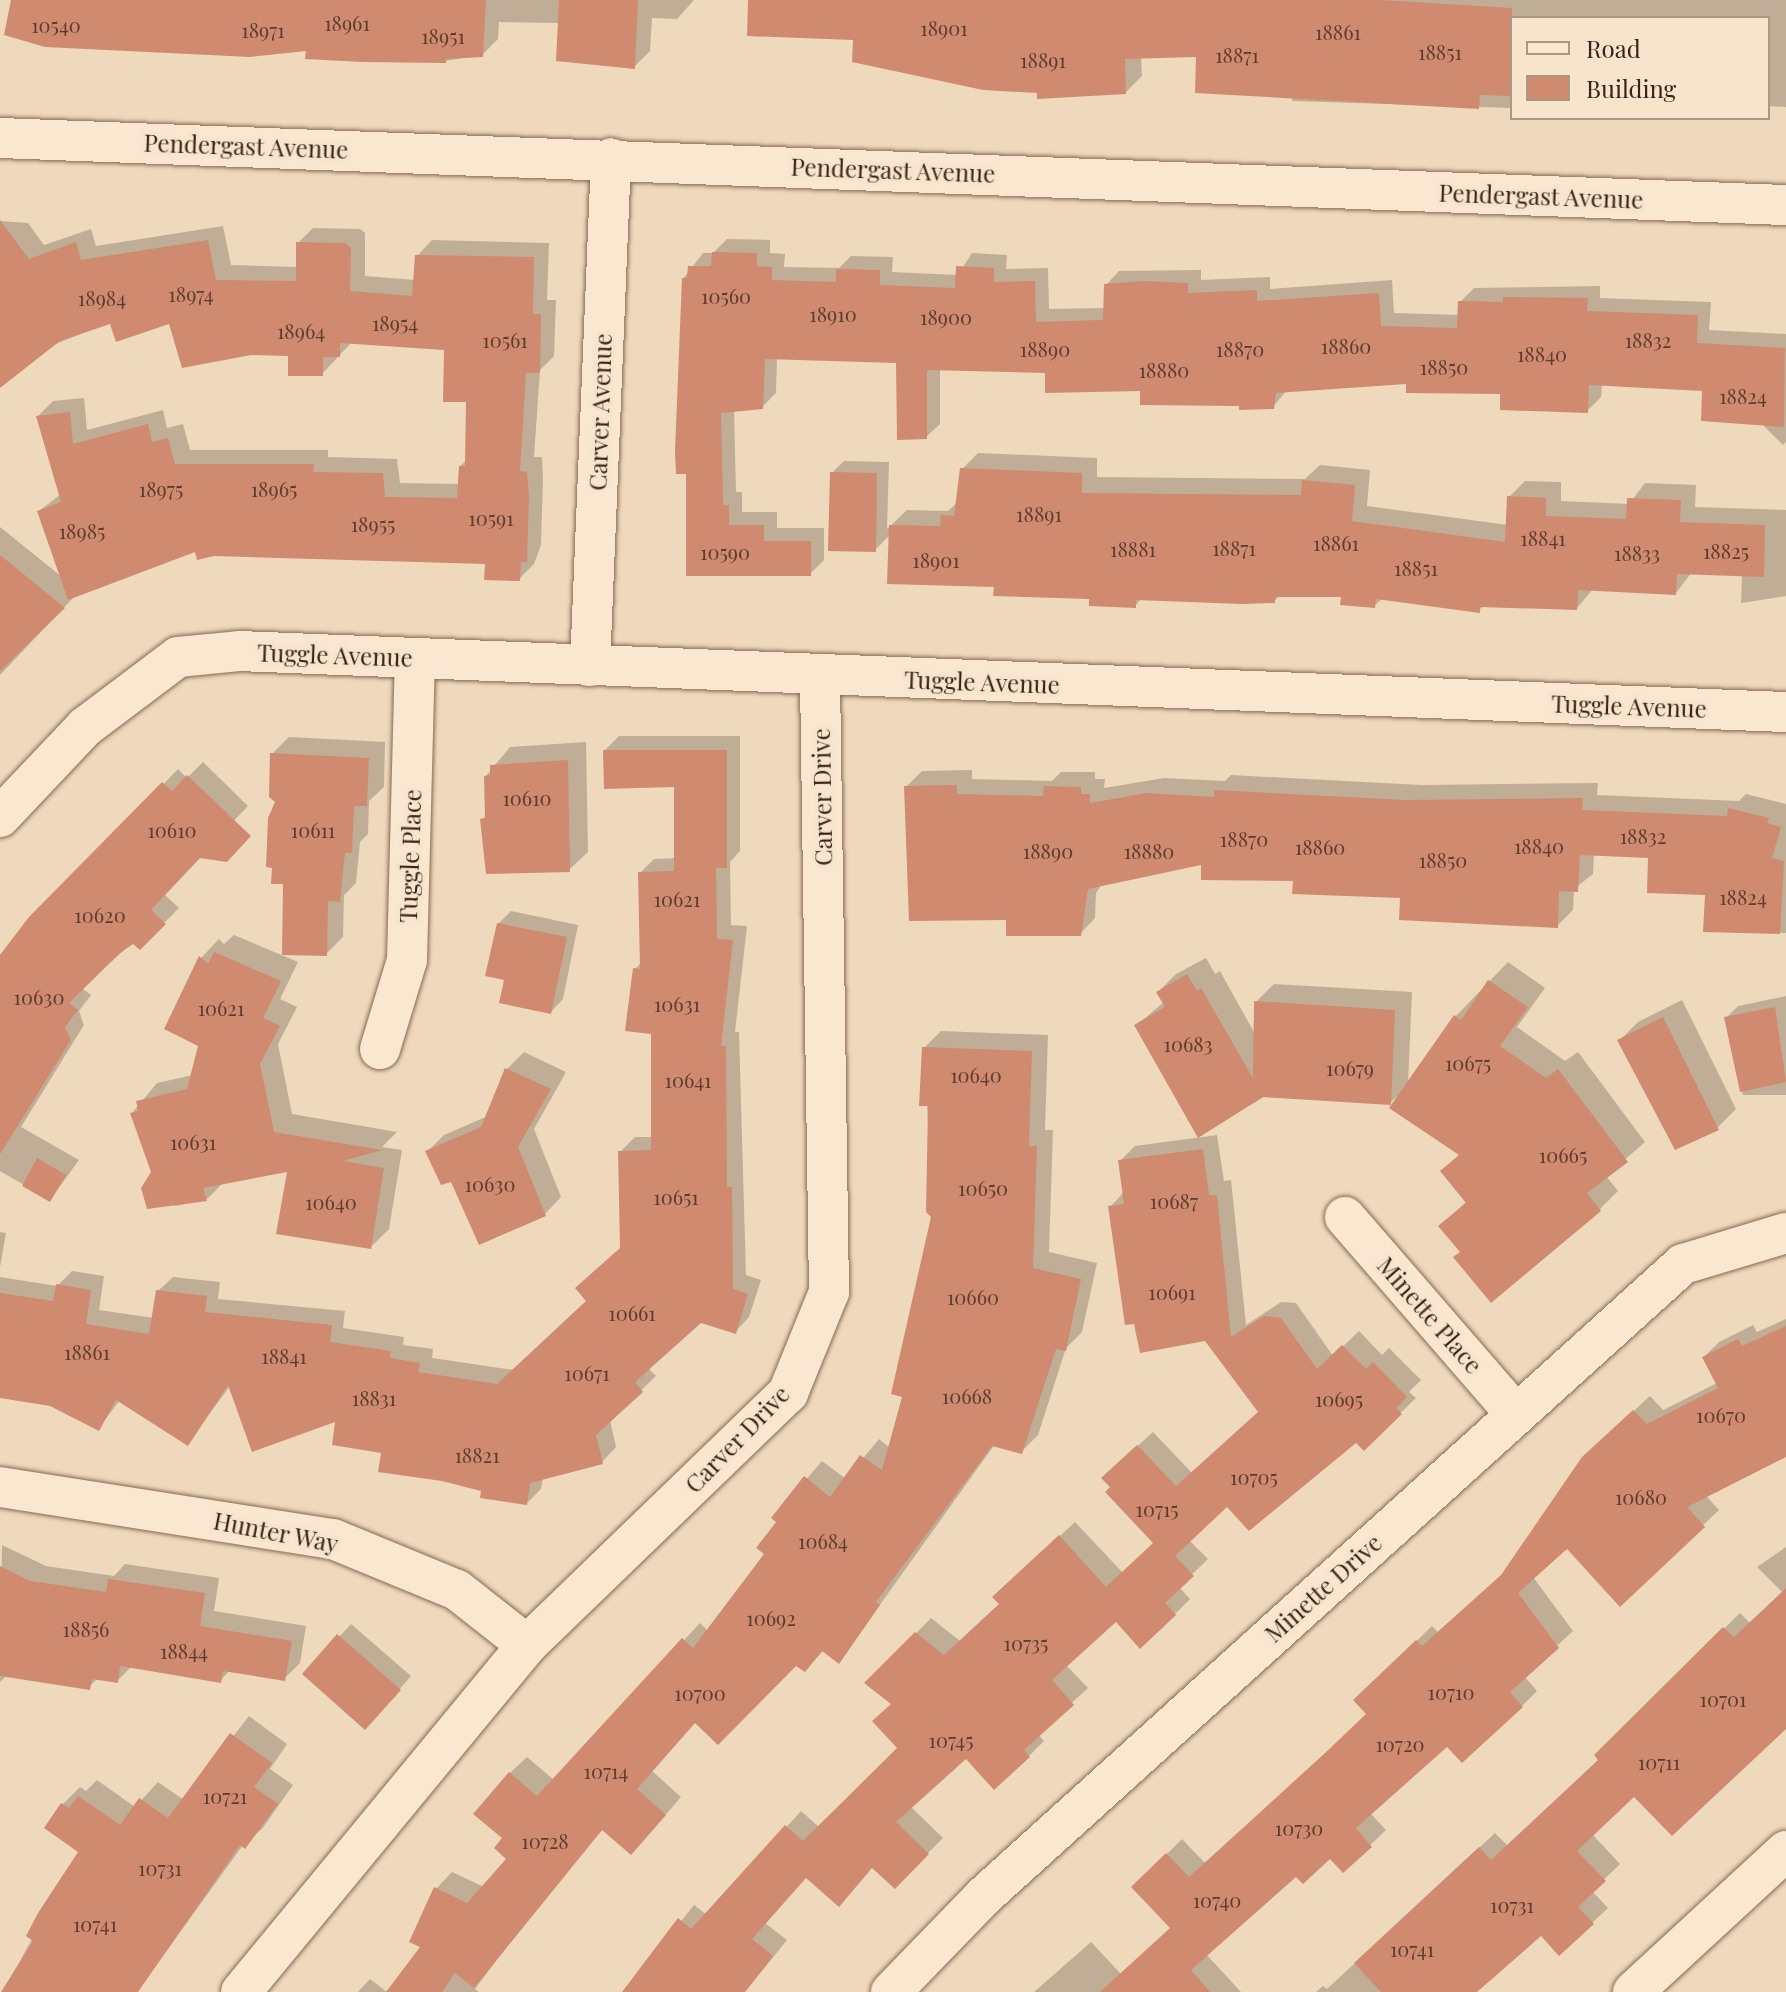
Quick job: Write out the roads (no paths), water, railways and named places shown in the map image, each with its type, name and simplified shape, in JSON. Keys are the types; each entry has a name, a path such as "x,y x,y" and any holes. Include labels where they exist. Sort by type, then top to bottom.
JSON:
{"street":[{"name":"Pendergast Avenue","path":"0,138 611,158 1786,205"},
{"name":"Carver Avenue","path":"590,666 611,158"},
{"name":"Tuggle Avenue","path":"0,817 85,727 178,657 239,651 1786,712"},
{"name":"Tuggle Place","path":"380,1049 407,960 415,658"},
{"name":"Carver Drive","path":"241,1992 527,1645 788,1393 829,1292 820,676"},
{"name":"Minette Place","path":"1345,1217 1515,1413"},
{"name":"Minette Drive","path":"891,1992 984,1896 1683,1264 1786,1233"},
{"name":"Hunter Way","path":"0,1487 333,1539 457,1590 527,1645"},
{"path":"1633,1992 1786,1851"}]}
